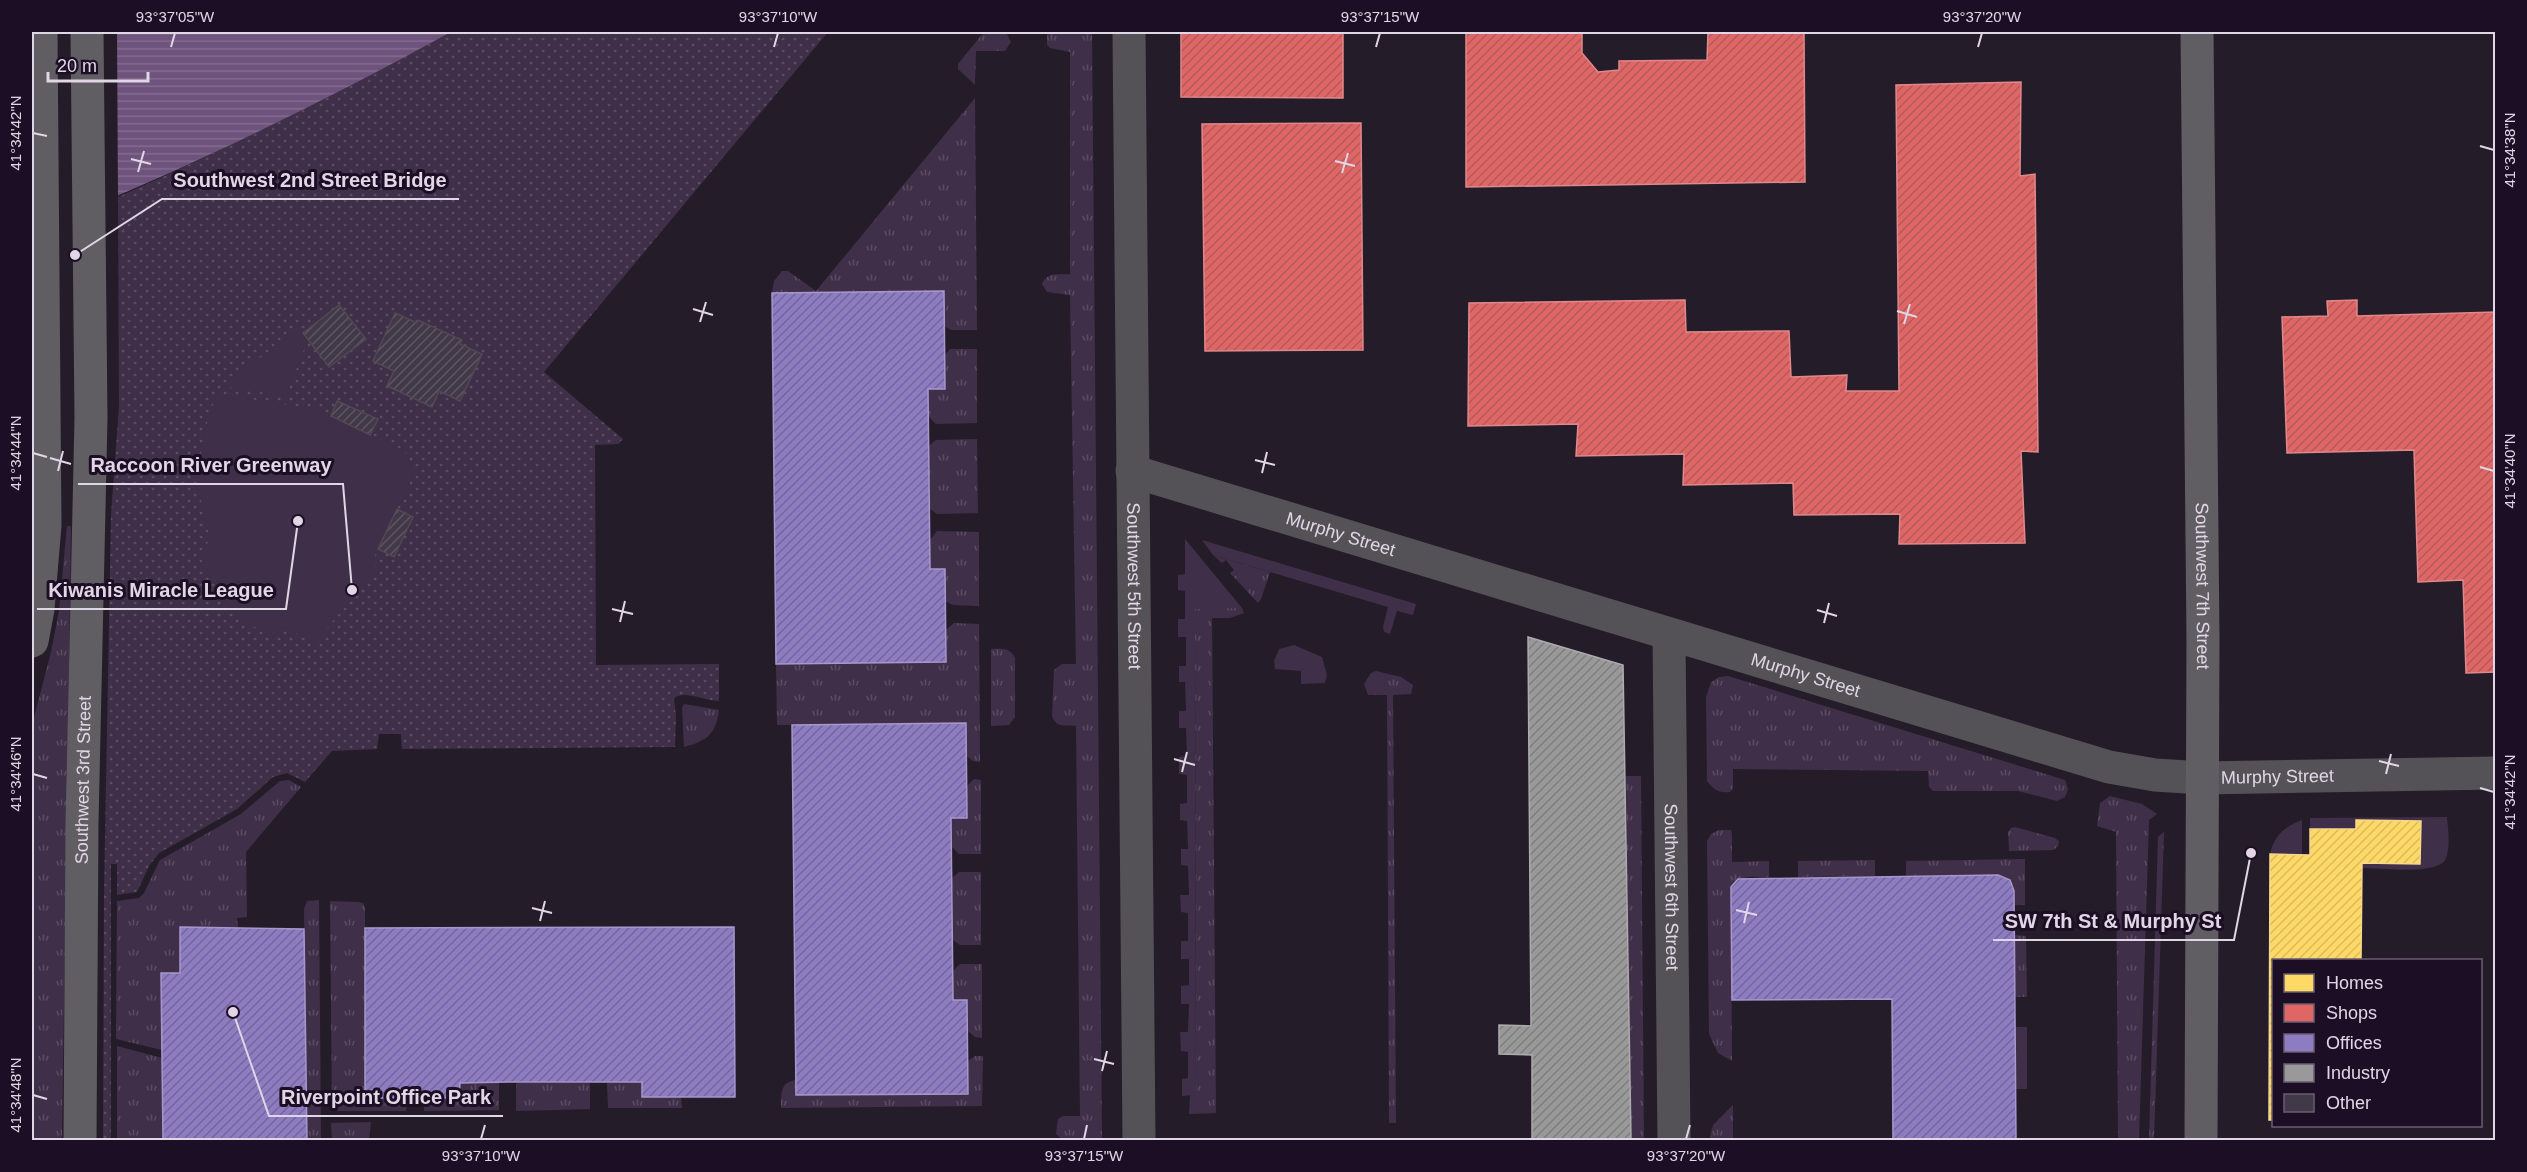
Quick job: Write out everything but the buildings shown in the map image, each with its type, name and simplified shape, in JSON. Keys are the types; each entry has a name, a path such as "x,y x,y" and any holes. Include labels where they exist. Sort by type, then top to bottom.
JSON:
{"main road":[{"path":"32,641 38,609 45,525 41,32"},
{"name":"Southwest 3rd Street","path":"80,1140 82,812 91,418 87,32"},
{"name":"Southwest 7th Street","path":"2197,32 2203,778 2201,1140"}],"street":[{"name":"Southwest 5th Street","path":"1129,32 1139,1140"},
{"name":"Murphy Street","path":"1132,471 2109,767 2155,775 2203,778 2496,773"},
{"name":"Southwest 6th Street","path":"1669,635 1674,1140"}],"green space":[{"path":"451,32 828,32 544,372 623,439 618,444 595,445 596,665 719,664 719,701 689,695 674,698 675,747 402,749 401,734 379,734 377,749 332,751 305,782 287,773 273,777 237,809 159,853 149,866 137,892 117,895 117,864 111,864 111,1140 103,1140 104,895 111,515 119,407 118,197 286,118"},
{"path":"984,32 1006,32 1011,42 1005,51 976,51 975,85 958,69 958,64"},
{"path":"1047,32 1092,32 1102,1138 1099,1140 1063,1140 1056,1134 1058,1119 1063,1116 1080,1116 1076,726 1059,724 1052,716 1054,670 1062,664 1076,664 1070,295 1047,292 1042,284 1050,275 1070,274 1070,52 1050,48 1047,45"},
{"path":"975,98 977,330 951,330 944,326 944,291 772,293 774,281 782,271 788,271 816,291"},
{"path":"300,329 308,339 286,396 221,386"},
{"path":"950,349 977,349 977,423 936,424 928,416 928,389 945,389 945,355"},
{"path":"217,394 314,409 405,451 414,474 371,564 377,567 315,643 283,627 272,639 249,623 221,594 200,557 200,552 211,539 201,502 200,466 205,430"},
{"path":"977,439 978,513 937,514 929,508 929,446 936,440"},
{"path":"67,526 71,526 62,1140 33,1140 32,725 59,611"},
{"path":"937,531 979,532 979,606 953,605 945,601 945,569 930,569 930,540"},
{"path":"1185,539 1242,608 1195,609 1196,1095 1182,1096 1182,1079 1188,1078 1188,1052 1181,1051 1180,1032 1188,1032 1189,1004 1181,1004 1181,986 1189,985 1189,959 1181,959 1181,941 1188,941 1188,913 1181,912 1180,895 1189,895 1188,866 1181,865 1181,849 1188,849 1187,821 1180,820 1180,804 1187,803 1187,775 1179,774 1179,757 1187,756 1186,728 1179,728 1179,711 1186,711 1185,682 1179,682 1179,666 1186,666 1186,637 1178,637 1178,619 1185,619 1185,591 1178,590 1178,575 1185,574"},
{"path":"1202,540 1416,604 1413,615 1397,611 1390,634 1384,632 1388,607 1213,555"},
{"path":"1213,555 1270,572 1258,603 1230,573 1234,570 1226,560 1222,563"},
{"path":"1195,608 1242,608 1244,613 1230,618 1212,618 1216,1113 1189,1114 1190,1095 1196,1095"},
{"path":"954,623 979,624 980,762 973,761 967,756 966,723 777,725 776,664 946,662 946,630"},
{"path":"1294,645 1322,657 1327,675 1325,683 1301,684 1301,671 1275,669 1274,661 1279,649"},
{"path":"991,649 1008,650 1015,658 1015,717 1009,725 991,726"},
{"path":"1376,671 1401,677 1413,685 1411,694 1393,695 1396,1123 1389,1123 1387,695 1368,695 1364,684 1371,673"},
{"path":"1728,676 2065,780 2068,789 2065,797 2057,801 2018,791 1933,791 1929,787 1928,771 1733,769 1733,788 1730,792 1719,791 1707,781 1706,697 1711,682 1719,677"},
{"path":"684,704 719,710 713,731 699,742 684,747 682,708"},
{"path":"1626,776 1641,776 1644,1140 1631,1140"},
{"path":"974,779 981,780 981,854 959,854 952,847 951,818 967,818 967,786"},
{"path":"289,780 301,787 246,852 247,917 237,918 238,928 180,927 180,973 161,974 162,1050 116,1039 117,901 139,898 144,893 160,860 241,814 280,781"},
{"path":"2110,796 2142,804 2157,814 2149,820 2139,1140 2118,1140 2116,832 2097,826 2100,803"},
{"path":"2447,817 2449,845 2447,856 2440,865 2431,868 2362,868 2362,863 2420,864 2421,821 2357,820 2356,829 2310,829 2310,818"},
{"path":"2302,820 2302,855 2270,854 2281,832"},
{"path":"2015,827 2055,838 2059,841 2058,846 2054,850 2009,851 2008,832"},
{"path":"1719,830 1731,830 1732,862 1769,861 1769,877 1743,878 1731,887 1732,1061 1718,1053 1709,1034 1707,841 1711,834"},
{"path":"2164,832 2154,1140 2149,1140 2158,837"},
{"path":"2025,859 2025,905 2014,905 2010,882 1998,875 1906,876 1906,861"},
{"path":"1875,860 1875,876 1798,877 1798,861"},
{"path":"959,872 981,872 981,945 960,945 953,940 952,878"},
{"path":"319,900 321,1140 307,1140 304,909 307,901"},
{"path":"330,901 363,903 365,908 365,1098 399,1098 407,1105 406,1111 332,1111"},
{"path":"2015,935 2026,936 2027,997 2015,997"},
{"path":"960,964 982,964 982,1038 975,1037 968,1031 967,1000 953,1000 953,971"},
{"path":"2015,1027 2027,1027 2027,1089 2016,1089"},
{"path":"117,1046 162,1058 163,1140 117,1140"},
{"path":"975,1056 983,1056 982,1106 781,1108 784,1086 796,1080 797,1095 968,1094 968,1061"},
{"path":"499,1082 499,1110 424,1111 424,1104 430,1098 459,1098 460,1083"},
{"path":"642,1082 642,1097 681,1097 682,1108 608,1108 607,1083"},
{"path":"516,1083 590,1083 590,1109 516,1111"},
{"path":"1733,1105 1733,1140 1709,1140 1713,1125"},
{"path":"371,1122 369,1140 332,1140 331,1123"}],"shaded area":[{"path":"32,32 451,32 348,87 192,163 32,231"}],"pier":[{"path":"32,32 117,32 118,200 32,234"}],"place":[{"name":"Southwest 2nd Street Bridge","path":"75,255"},
{"name":"Kiwanis Miracle League","path":"298,521"},
{"name":"Raccoon River Greenway","path":"352,590"},
{"name":"SW 7th St & Murphy St","path":"2251,853"},
{"name":"Riverpoint Office Park","path":"233,1012"}]}
